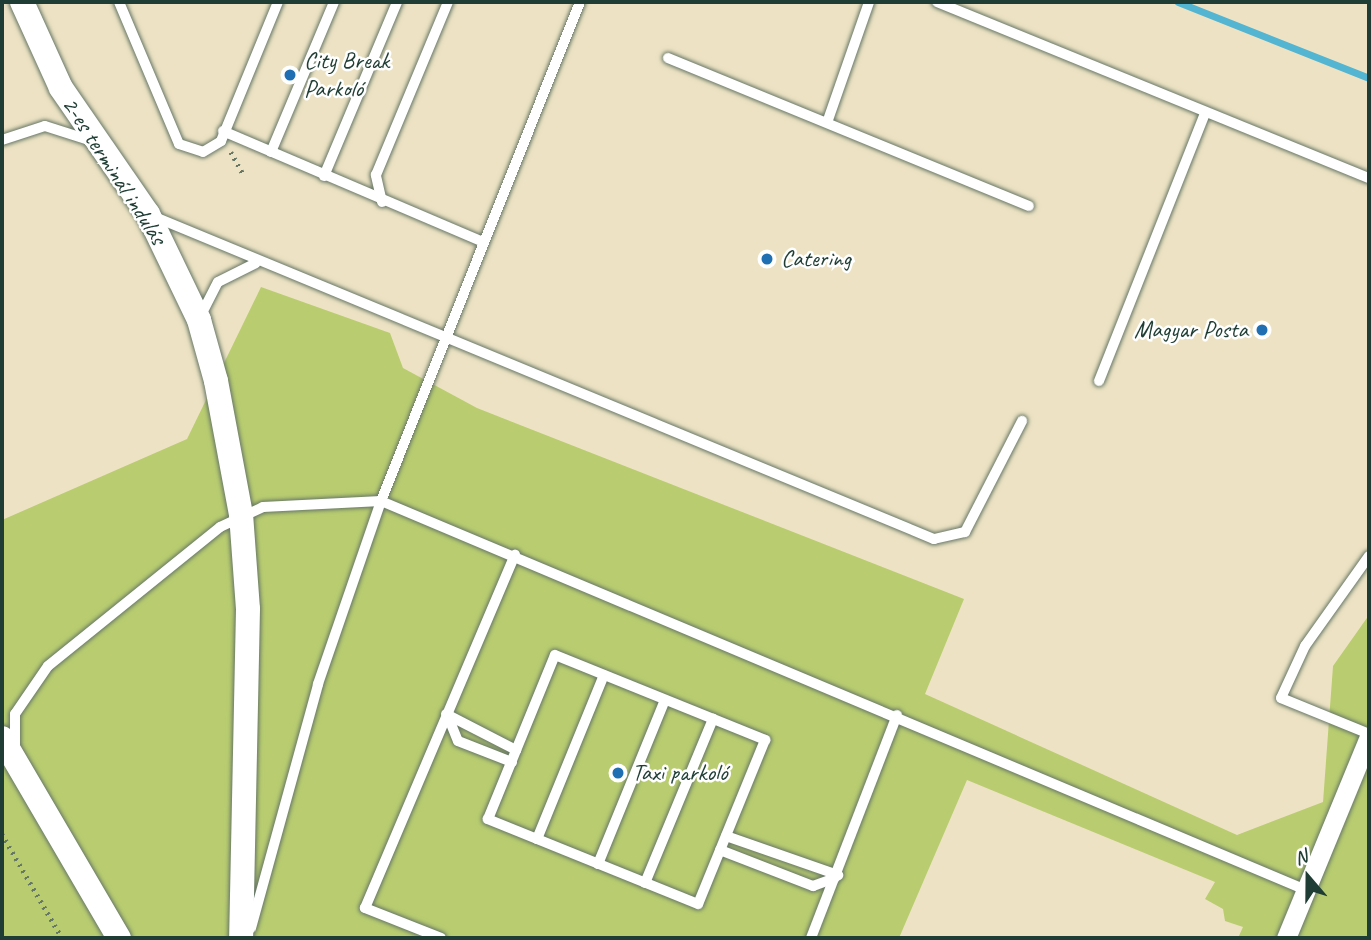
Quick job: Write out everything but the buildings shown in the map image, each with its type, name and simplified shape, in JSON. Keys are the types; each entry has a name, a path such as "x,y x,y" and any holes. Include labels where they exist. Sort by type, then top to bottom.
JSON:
{"street":[{"name":"2-es terminál indulás","path":"22,2 93,141 148,214 199,320 216,381 241,514 250,689 242,926"},
{"path":"1286,938 1369,736"},
{"path":"9,747 119,938"},
{"path":"233,938 242,926"}],"lane":[{"path":"119,2 179,144 188,150 219,140 271,152 382,202 483,242"},
{"path":"219,140 278,2"},
{"path":"271,152 334,2"},
{"path":"324,176 397,2"},
{"path":"382,202 376,175 448,2"},
{"path":"248,938 318,684 381,501 580,2"},
{"path":"828,120 869,2"},
{"path":"937,2 1369,178"},
{"path":"668,58 828,120 1029,206"},
{"path":"1099,381 1205,113"},
{"path":"2,140 45,126 93,141"},
{"path":"148,214 256,263 448,336 946,541 965,532 1022,421"},
{"path":"199,320 218,282 256,263"},
{"path":"9,747 15,714 48,666 241,514 306,502 381,501 515,554 1306,890"},
{"path":"441,938 365,908 515,554"},
{"path":"1369,556 1305,646 1281,698 1369,736"},
{"path":"555,655 604,675 765,740 698,904 488,819 555,655"},
{"path":"537,839 604,675"},
{"path":"598,864 665,700"},
{"path":"446,714 516,750"},
{"path":"446,714 458,741 512,762"},
{"path":"811,938 838,876 897,715"},
{"path":"645,883 713,719"},
{"path":"726,836 838,876"},
{"path":"720,850 813,886 838,876"}],"path":[{"path":"219,140 244,175"},
{"path":"2,834 62,938"}],"green space":[{"path":"261,287 390,333 403,368 477,408 964,599 925,694 1237,835 1323,802 1333,666 1369,615 1369,938 1238,938 1243,927 1225,921 1223,909 1205,899 1215,882 967,780 899,938 2,938 2,520 187,439"}],"waterway":[{"path":"1178,2 1369,78"}],"place":[{"name":"City Break Parkoló","path":"290,75"},
{"name":"Catering","path":"767,259"},
{"name":"Magyar Posta","path":"1262,330"},
{"name":"Taxi parkoló","path":"618,773"}]}
